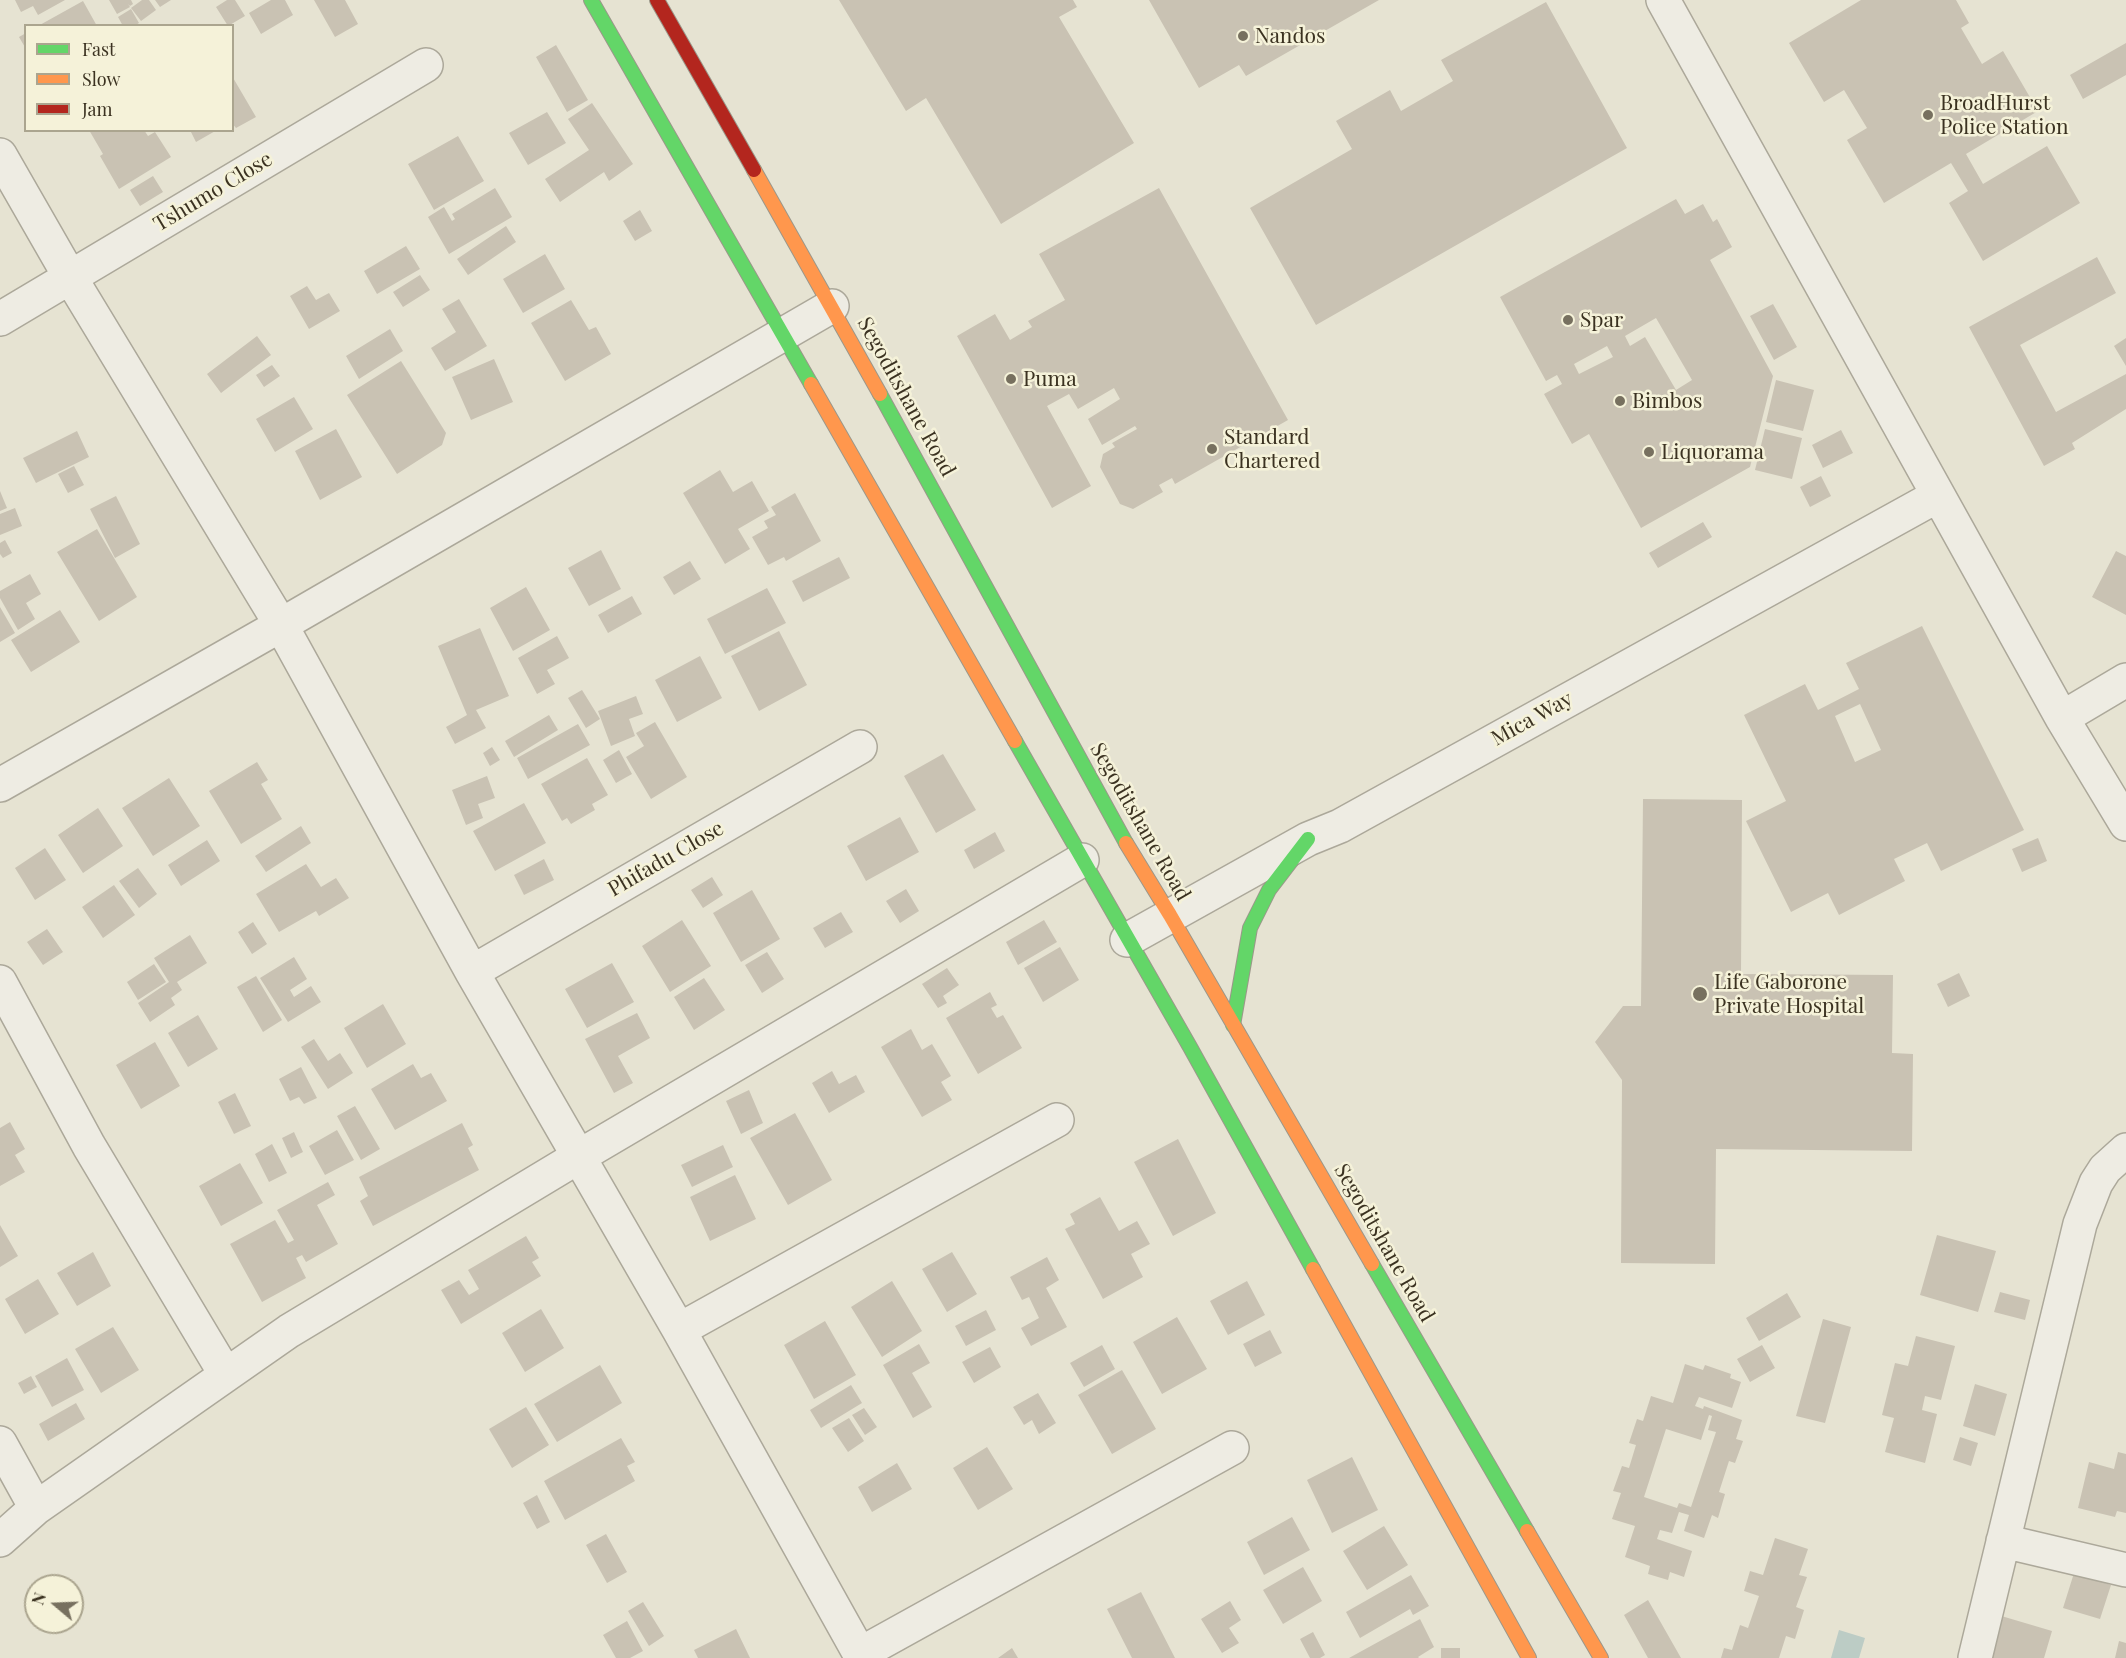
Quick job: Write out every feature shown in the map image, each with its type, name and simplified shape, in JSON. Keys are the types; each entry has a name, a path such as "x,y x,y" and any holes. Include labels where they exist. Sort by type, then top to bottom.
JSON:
{"main road":[{"path":"591,0 1195,1057 1529,1658"},
{"name":"Segoditshane Road","path":"657,0 832,306 1120,833 1170,915 1601,1658"},
{"path":"1233,1025 1250,928 1269,890 1308,839"}],"street":[{"path":"1663,0 1937,496 2062,718 2126,824"},
{"name":"Tshumo Close","path":"0,318 426,65"},
{"path":"0,155 70,277 281,625 472,972 679,1330 861,1656 1232,1448"},
{"path":"0,785 832,306"},
{"name":"Mica Way","path":"1127,940 1308,839 1340,826 1937,496"},
{"path":"2062,718 2126,680"},
{"name":"Phifadu Close","path":"472,972 860,747"},
{"path":"0,1540 36,1508 289,1331 578,1157 1082,860"},
{"path":"0,982 89,1146 226,1375"},
{"path":"679,1330 1057,1120"},
{"path":"1975,1658 2080,1224 2096,1183 2105,1169 2126,1150"},
{"path":"0,1443 36,1508"},
{"path":"2003,1541 2126,1570"}],"shaded area":[{"path":"1839,1630 1865,1638 1859,1658 1831,1658"}],"building":[{"path":"15,0 65,0 38,15 33,6 21,12"},
{"path":"109,0 131,0 133,4 130,6 128,4 130,7 117,14"},
{"path":"142,0 149,0 156,10 141,21 131,8"},
{"path":"155,0 171,0 160,7"},
{"path":"227,0 235,0 245,16 231,24 227,24 216,7"},
{"path":"271,0 285,0 293,15 261,34 249,13"},
{"path":"314,0 345,0 358,24 335,37"},
{"path":"839,0 1073,0 1077,7 1059,17 1134,143 1001,224 926,98 906,111"},
{"name":"Nandos","path":"1149,0 1379,0 1246,76 1239,65 1199,88"},
{"path":"1861,0 1956,0 1969,23 1961,28 1982,64 2003,51 2038,111 1966,154 1983,184 2047,146 2080,203 1983,261 1949,203 1968,191 1951,163 1884,203 1847,140 1867,128 1844,90 1824,102 1789,43"},
{"path":"83,1 96,24 42,24"},
{"path":"1546,2 1627,148 1316,325 1250,208 1352,149 1336,121 1390,90 1401,111 1453,81 1441,60"},
{"path":"131,9 139,23 122,24 118,17"},
{"path":"24,34 24,46 19,37"},
{"path":"2126,43 2126,75 2083,99 2070,75"},
{"path":"556,45 588,100 567,112 536,57"},
{"path":"234,79 256,117 236,128 234,126"},
{"path":"592,103 633,164 609,181 604,172 560,202 545,179 589,150 568,119"},
{"path":"547,112 566,143 528,165 509,133"},
{"path":"90,132 145,132 148,136 155,132 171,157 119,189 100,156 103,154"},
{"path":"191,132 214,132 196,142"},
{"path":"458,136 484,181 434,210 408,164"},
{"path":"153,176 163,192 140,206 130,190"},
{"path":"495,188 512,217 449,254 428,217 444,207 452,221 455,219 452,214"},
{"path":"1159,188 1288,420 1175,484 1172,478 1159,485 1163,492 1133,509 1120,504 1100,467 1103,454 1115,447 1112,443 1137,429 1135,426 1102,445 1088,419 1120,399 1114,388 1078,409 1069,394 1047,406 1091,486 1052,508 957,336 995,314 1010,340 1032,327 1028,321 1065,300 1039,254"},
{"path":"1676,199 1685,214 1703,204 1713,222 1717,219 1732,247 1710,260 1773,376 1750,467 1641,528 1589,434 1572,444 1544,394 1562,384 1557,375 1546,381 1500,297","holes":["1656,318 1692,380 1676,390 1645,337 1630,346 1625,336","1607,346 1613,357 1579,374 1574,364"]},
{"path":"640,210 652,231 635,241 623,221"},
{"path":"506,226 516,242 468,275 457,259"},
{"path":"406,246 420,269 377,294 364,271"},
{"path":"545,254 565,289 523,313 503,279"},
{"path":"2097,257 2116,293 2020,345 2056,412 2126,374 2126,409 2072,443 2075,449 2044,466 1969,327"},
{"path":"420,275 430,290 403,307 393,292"},
{"path":"307,286 316,300 329,293 340,311 309,329 290,296"},
{"path":"459,299 487,346 445,371 431,348 456,332 442,309"},
{"path":"571,300 589,330 596,327 611,354 565,381 531,323"},
{"path":"1773,304 1797,347 1774,360 1750,316"},
{"path":"390,329 403,351 359,379 346,356"},
{"path":"257,336 271,355 221,393 207,374"},
{"path":"2126,338 2126,366 2114,346"},
{"path":"494,359 513,402 471,420 452,377"},
{"path":"401,361 446,433 442,445 397,474 347,395"},
{"path":"272,365 280,376 264,387 256,375"},
{"path":"1776,380 1814,390 1803,431 1766,422"},
{"path":"294,397 313,429 275,452 256,419"},
{"path":"336,429 362,477 320,500 295,451"},
{"path":"1765,429 1802,438 1792,479 1755,470"},
{"path":"1841,430 1853,453 1823,468 1812,445"},
{"path":"77,431 89,457 36,483 23,458"},
{"path":"74,466 84,485 68,493 58,474"},
{"path":"720,470 733,492 752,481 769,511 738,529 750,549 725,564 683,493"},
{"path":"1821,476 1831,496 1810,507 1800,487"},
{"path":"0,491 7,508 0,511"},
{"path":"795,493 821,541 786,561 784,557 768,565 752,537 768,528 764,521 776,515 771,507"},
{"path":"116,496 140,544 115,558 90,509"},
{"path":"15,508 22,526 0,535 0,514"},
{"path":"1703,522 1712,537 1658,568 1649,553"},
{"path":"97,529 137,597 99,621 57,552"},
{"path":"5,540 12,553 3,558 0,554 0,543"},
{"path":"601,550 621,589 589,606 568,568"},
{"path":"2116,551 2126,556 2126,615 2092,597"},
{"path":"839,557 850,578 803,602 792,581"},
{"path":"690,561 701,579 674,595 663,577"},
{"path":"30,574 41,594 26,603 35,619 18,630 0,598 0,591"},
{"path":"526,587 550,630 513,651 490,608"},
{"path":"767,588 786,623 725,654 707,619"},
{"path":"632,596 642,614 608,633 598,615"},
{"path":"0,607 15,633 0,642"},
{"path":"60,610 80,642 31,672 11,640"},
{"path":"1922,626 2024,830 1941,871 1927,843 1894,859 1905,881 1839,915 1828,893 1791,912 1746,821 1786,801 1744,715 1805,684 1818,710 1859,689 1846,663","holes":["1860,704 1881,750 1855,762 1835,716"]},
{"path":"480,628 509,696 476,710 486,728 455,744 446,727 467,715 438,646"},
{"path":"779,631 807,685 759,711 731,656"},
{"path":"557,636 569,658 547,670 555,684 537,694 518,658"},
{"path":"700,656 722,698 677,722 655,680"},
{"path":"582,690 600,719 586,728 568,698"},
{"path":"636,696 643,714 629,719 635,736 611,746 598,711"},
{"path":"549,715 558,730 514,757 505,741"},
{"path":"655,722 687,777 651,799 626,757 644,746 636,733"},
{"path":"578,724 590,745 528,779 517,758"},
{"path":"492,747 500,760 490,766 483,753"},
{"path":"619,750 632,774 616,783 603,760"},
{"path":"943,754 976,810 936,833 904,776"},
{"path":"587,758 608,795 592,804 595,810 571,824 567,818 562,821 541,784"},
{"path":"257,762 268,780 261,784 282,819 241,844 209,791"},
{"path":"487,776 495,798 478,804 483,818 466,825 452,790"},
{"path":"169,778 200,826 153,856 122,808"},
{"path":"1643,799 1742,800 1741,974 1893,975 1892,1053 1913,1054 1912,1151 1716,1149 1715,1264 1621,1263 1622,1080 1595,1042 1623,1006 1641,1006"},
{"path":"524,803 546,843 495,871 473,831"},
{"path":"98,808 123,846 83,873 58,835"},
{"path":"900,817 919,852 866,881 847,846"},
{"path":"301,826 311,843 266,872 255,856"},
{"path":"995,832 1005,851 974,869 964,850"},
{"path":"2038,838 2047,861 2022,872 2012,849"},
{"path":"207,840 220,861 181,886 168,865"},
{"path":"45,848 66,880 35,900 15,868"},
{"path":"544,859 554,880 524,895 514,875"},
{"path":"306,864 321,887 336,878 349,898 319,916 316,911 279,932 256,894"},
{"path":"138,868 157,894 139,908 119,881"},
{"path":"712,877 723,895 703,908 691,890"},
{"path":"114,885 135,915 103,938 82,907"},
{"path":"906,889 919,911 900,923 886,901"},
{"path":"752,890 780,939 741,962 713,913"},
{"path":"841,912 853,932 825,948 813,928"},
{"path":"682,920 711,966 670,992 642,946"},
{"path":"1044,920 1057,942 1018,965 1006,942"},
{"path":"253,922 267,944 252,954 238,932"},
{"path":"47,929 63,952 43,965 27,942"},
{"path":"190,935 207,963 177,982 182,990 171,998 175,1005 150,1022 138,1003 169,982 154,958"},
{"path":"1060,947 1079,980 1043,1002 1024,968"},
{"path":"767,952 784,979 762,993 745,965"},
{"path":"294,957 307,979 290,990 294,997 311,986 321,1002 288,1022 260,978"},
{"path":"612,963 634,1002 587,1028 565,989"},
{"path":"154,964 166,982 138,1000 127,982"},
{"path":"947,968 959,985 943,996 947,1003 938,1008 922,984"},
{"path":"1959,973 1970,996 1948,1007 1937,984"},
{"path":"256,976 282,1020 263,1032 237,987"},
{"path":"704,978 725,1010 694,1030 674,997"},
{"path":"990,992 997,1005 991,1008 997,1018 1003,1015 1022,1048 978,1074 946,1018"},
{"path":"383,1004 406,1044 367,1068 344,1028"},
{"path":"637,1013 650,1038 618,1056 633,1083 614,1093 585,1039"},
{"path":"198,1015 218,1049 188,1067 168,1033"},
{"path":"911,1029 922,1050 932,1044 951,1076 941,1082 952,1100 922,1117 881,1047"},
{"path":"314,1039 328,1061 340,1053 353,1073 328,1089 301,1047"},
{"path":"155,1042 180,1086 141,1109 116,1065"},
{"path":"413,1064 421,1078 431,1073 447,1101 395,1130 371,1089"},
{"path":"301,1067 317,1098 304,1104 299,1097 290,1101 279,1079"},
{"path":"832,1071 839,1084 856,1075 865,1092 829,1113 812,1083"},
{"path":"749,1090 763,1123 741,1134 726,1101"},
{"path":"235,1093 251,1126 234,1134 218,1102"},
{"path":"355,1106 380,1149 361,1160 337,1116"},
{"path":"795,1113 832,1180 788,1205 750,1138"},
{"path":"10,1122 25,1149 15,1155 25,1172 0,1186 0,1128"},
{"path":"462,1123 473,1145 468,1148 479,1170 373,1226 360,1201 368,1196 359,1177"},
{"path":"337,1130 354,1160 325,1175 309,1146"},
{"path":"294,1132 303,1152 291,1158 282,1138"},
{"path":"1178,1139 1216,1213 1173,1236 1134,1162"},
{"path":"272,1144 287,1173 269,1182 255,1154"},
{"path":"723,1145 733,1167 692,1187 681,1165"},
{"path":"240,1163 263,1203 221,1226 199,1186"},
{"path":"735,1175 756,1219 710,1241 690,1197"},
{"path":"328,1182 335,1195 317,1205 338,1244 306,1262 302,1255 296,1258 306,1278 262,1302 230,1244 275,1220 288,1243 294,1240 277,1210"},
{"path":"1100,1197 1119,1231 1137,1221 1150,1244 1131,1254 1143,1277 1103,1299 1065,1229 1075,1224 1070,1214"},
{"path":"0,1225 18,1256 0,1267"},
{"path":"1937,1235 1996,1251 1978,1312 1920,1295"},
{"path":"526,1236 539,1258 532,1262 541,1276 461,1324 441,1290 459,1280 469,1295 479,1289 468,1270"},
{"path":"93,1252 111,1286 77,1306 57,1273"},
{"path":"952,1252 977,1294 947,1312 922,1269"},
{"path":"1047,1257 1059,1280 1046,1288 1067,1327 1031,1346 1021,1328 1039,1318 1029,1297 1022,1300 1010,1277"},
{"path":"38,1279 59,1314 25,1334 5,1299"},
{"path":"892,1281 922,1331 882,1357 851,1307"},
{"path":"1247,1281 1265,1315 1228,1335 1210,1301"},
{"path":"2000,1292 2030,1300 2025,1320 1994,1312"},
{"path":"1787,1293 1801,1317 1759,1341 1746,1318"},
{"path":"541,1309 564,1348 525,1372 502,1333"},
{"path":"986,1310 996,1330 966,1346 955,1326"},
{"path":"1177,1317 1207,1369 1162,1394 1133,1342"},
{"path":"1823,1319 1851,1327 1825,1423 1796,1416"},
{"path":"825,1321 856,1375 814,1399 784,1345"},
{"path":"113,1327 139,1370 101,1393 75,1349"},
{"path":"1270,1330 1282,1353 1255,1367 1243,1344"},
{"path":"1916,1336 1955,1346 1941,1400 1925,1396 1922,1410 1937,1414 1925,1463 1885,1452 1894,1418 1882,1415 1895,1363 1908,1366"},
{"path":"919,1344 930,1363 912,1373 932,1407 913,1418 883,1365"},
{"path":"1102,1345 1115,1369 1084,1387 1070,1363"},
{"path":"1762,1345 1775,1368 1750,1382 1737,1359"},
{"path":"990,1347 1001,1367 974,1383 962,1362"},
{"path":"67,1358 84,1390 52,1407 35,1376"},
{"path":"1685,1364 1703,1370 1705,1365 1731,1374 1730,1378 1741,1382 1732,1408 1699,1397 1695,1406 1703,1409 1704,1406 1742,1420 1736,1439 1743,1441 1735,1463 1729,1461 1719,1492 1725,1494 1718,1518 1712,1515 1704,1538 1684,1531 1689,1515 1679,1512 1672,1533 1660,1530 1657,1539 1692,1551 1684,1577 1670,1572 1668,1580 1648,1574 1650,1566 1625,1557 1635,1526 1612,1519 1621,1493 1613,1491 1622,1466 1629,1468 1636,1445 1629,1443 1637,1419 1643,1421 1651,1396 1673,1403","holes":["1709,1415 1712,1416 1708,1430 1716,1432 1691,1507 1679,1503 1677,1508 1644,1497 1666,1429 1701,1440"]},
{"path":"600,1365 622,1403 557,1442 534,1404"},
{"path":"1122,1370 1156,1429 1112,1454 1078,1395"},
{"path":"31,1376 37,1387 24,1394 18,1383"},
{"path":"1975,1384 2007,1394 1995,1436 1963,1426"},
{"path":"851,1385 862,1403 821,1428 810,1410"},
{"path":"1038,1393 1056,1423 1039,1434 1032,1420 1024,1425 1013,1407"},
{"path":"76,1403 85,1419 48,1441 39,1424"},
{"path":"526,1407 549,1445 512,1468 489,1429"},
{"path":"864,1408 877,1427 865,1435 852,1415"},
{"path":"849,1418 864,1441 848,1452 832,1428"},
{"path":"1960,1437 1978,1443 1971,1466 1953,1460"},
{"path":"621,1438 635,1462 627,1466 635,1481 565,1520 544,1481"},
{"path":"987,1447 1013,1489 978,1510 953,1468"},
{"path":"2118,1452 2126,1454 2126,1513 2117,1511 2115,1517 2078,1508 2089,1462 2114,1469"},
{"path":"1352,1457 1378,1510 1332,1533 1307,1480"},
{"path":"897,1463 912,1489 872,1512 858,1487"},
{"path":"537,1495 550,1522 537,1529 523,1503"},
{"path":"1292,1517 1310,1550 1264,1575 1247,1542"},
{"path":"1384,1526 1408,1565 1367,1590 1343,1551"},
{"path":"606,1534 627,1572 607,1583 586,1545"},
{"path":"1775,1538 1808,1549 1799,1575 1807,1577 1796,1607 1804,1610 1795,1639 1786,1636 1779,1658 1721,1658 1724,1648 1732,1650 1740,1625 1748,1628 1759,1596 1744,1591 1750,1571 1763,1575"},
{"path":"1303,1567 1322,1601 1283,1624 1263,1590"},
{"path":"2074,1573 2111,1585 2100,1619 2063,1608"},
{"path":"1411,1575 1429,1606 1413,1615 1410,1609 1360,1638 1346,1612"},
{"path":"1141,1592 1175,1658 1132,1658 1107,1609"},
{"path":"1648,1600 1681,1658 1648,1658 1624,1615"},
{"path":"1230,1601 1241,1620 1229,1628 1239,1643 1222,1653 1201,1619"},
{"path":"643,1602 664,1636 649,1646 628,1611"},
{"path":"1998,1615 2052,1631 2044,1658 1985,1658"},
{"path":"1420,1619 1434,1647 1419,1658 1349,1658"},
{"path":"627,1621 643,1651 630,1658 616,1658 603,1635"},
{"path":"736,1629 750,1658 698,1658 694,1650"},
{"path":"1313,1632 1325,1655 1320,1658 1310,1658 1300,1639"},
{"path":"2119,1641 2126,1643 2126,1658 2115,1658"},
{"path":"1012,1648 1018,1658 998,1658"},
{"path":"1441,1648 1460,1648 1460,1658 1441,1658"}],"traffic: fast":[{"path":"591,0 811,384"},
{"path":"880,394 1126,843"},
{"path":"1015,741 1190,1047 1313,1269"},
{"path":"1233,1025 1250,928 1269,890 1308,839"},
{"path":"1372,1264 1527,1531"}],"traffic: slow":[{"path":"754,170 880,394"},
{"path":"811,384 1015,741"},
{"path":"1126,843 1372,1264"},
{"path":"1313,1269 1529,1658"},
{"path":"1527,1531 1601,1658"}],"traffic: jam":[{"path":"657,0 754,170"}],"place":[{"name":"Nandos","path":"1243,36"},
{"name":"BroadHurst Police Station","path":"1928,115"},
{"name":"Spar","path":"1568,320"},
{"name":"Puma","path":"1011,379"},
{"name":"Bimbos","path":"1620,401"},
{"name":"Standard Chartered","path":"1212,449"},
{"name":"Liquorama","path":"1649,452"},
{"name":"Life Gaborone Private Hospital","path":"1700,994"}]}
